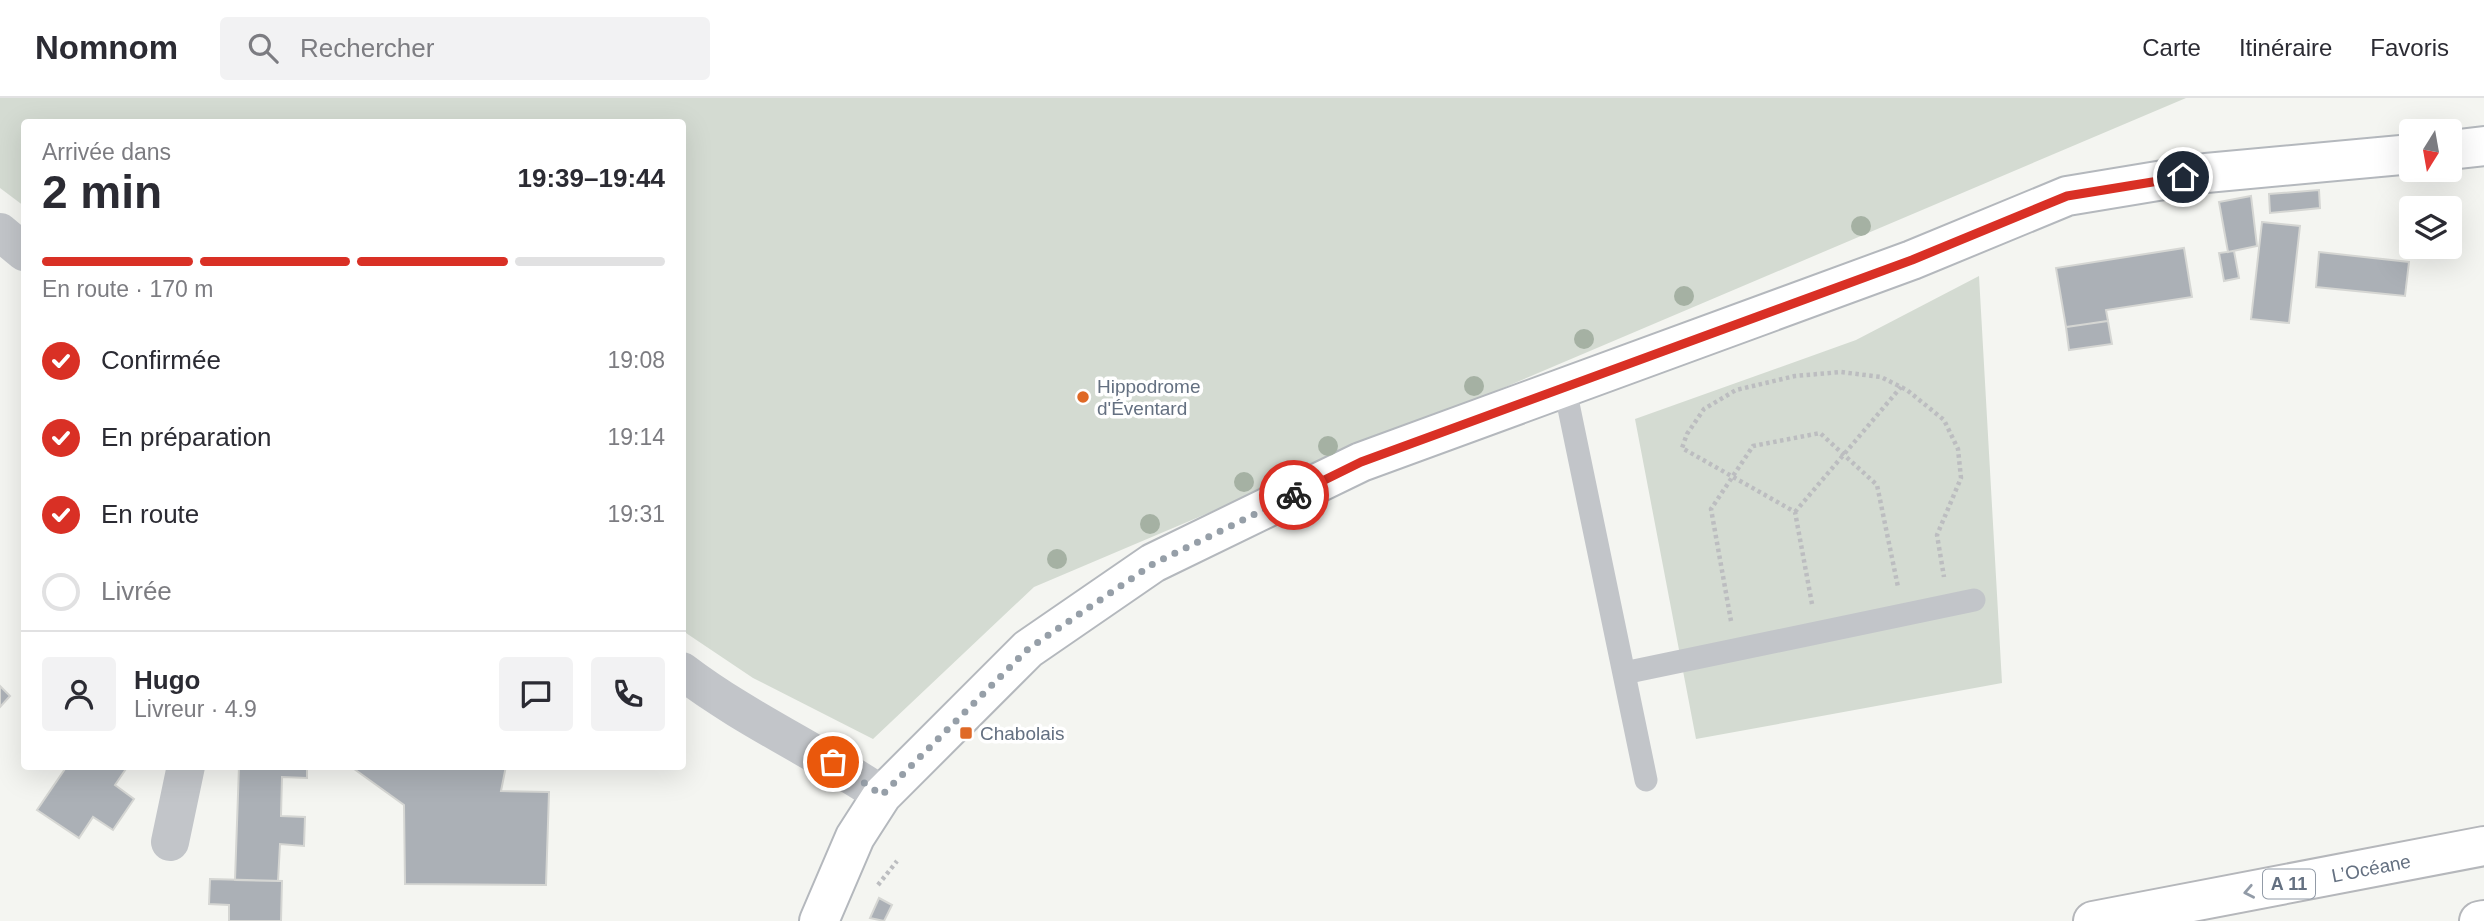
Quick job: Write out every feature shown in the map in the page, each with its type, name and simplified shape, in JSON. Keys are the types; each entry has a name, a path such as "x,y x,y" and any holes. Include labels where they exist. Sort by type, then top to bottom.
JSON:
{"main road":[{"path":"2462,149 2484,146"},
{"path":"819,921 855,837 882,795 1028,649 1153,564 1361,462 1912,260 2067,196 2206,173 2399,155"},
{"name":"L’Océane","path":"2093,921 2484,846"}],"street":[{"path":"0,232 21,250"},
{"path":"686,674 725,703 833,762 882,795"},
{"path":"170,842 185,770"}],"lane":[{"path":"1565,389 1646,780"},
{"path":"1624,673 1974,600"}],"path":[{"path":"1795,512 1682,448 1687,434 1704,409 1737,390 1795,376 1842,372 1881,377 1901,387 1944,420 1958,449 1961,478 1937,535 1949,605"},
{"path":"1795,512 1901,387"},
{"path":"1736,650 1711,509 1753,446 1820,433 1877,485 1904,614"},
{"path":"1795,512 1817,633"}],"shaded area":[{"name":"Hippodrome d'Éventard","path":"0,98 2186,98 1034,587 873,739 753,678 686,633 686,119 21,119 21,204 0,188"},
{"path":"1979,276 2002,683 1696,739 1635,419 1856,340"}],"building":[{"path":"2319,190 2320,208 2270,213 2269,194"},
{"path":"2251,196 2257,246 2228,252 2219,202"},
{"path":"2262,222 2300,226 2289,323 2251,319"},
{"path":"2184,248 2192,297 2106,310 2108,321 2066,327 2056,268"},
{"path":"2234,251 2239,278 2224,281 2219,253"},
{"path":"2319,252 2409,262 2405,296 2316,287"},
{"path":"2108,321 2112,344 2069,350 2066,327"},
{"path":"0,686 10,696 0,707"},
{"path":"64,770 125,770 115,785 134,799 113,830 93,817 79,838 37,810"},
{"path":"239,770 307,770 307,778 282,777 281,816 305,817 304,846 280,844 278,881 235,880"},
{"path":"356,770 505,770 501,791 549,792 546,885 405,884 404,805"},
{"path":"210,879 282,881 281,921 229,921 229,905 209,904"},
{"path":"879,898 892,905 884,921 870,918"}],"way so far":[{"path":"833,762 882,795 947,727 1028,649 1153,564 1294,495"}],"place":[{"name":"Hippodrome d'Éventard","path":"1083,397"},
{"name":"Chabolais","path":"966,733"}],"route":[{"path":"1294,495 1361,462 1912,260 2067,196 2183,177"}]}
